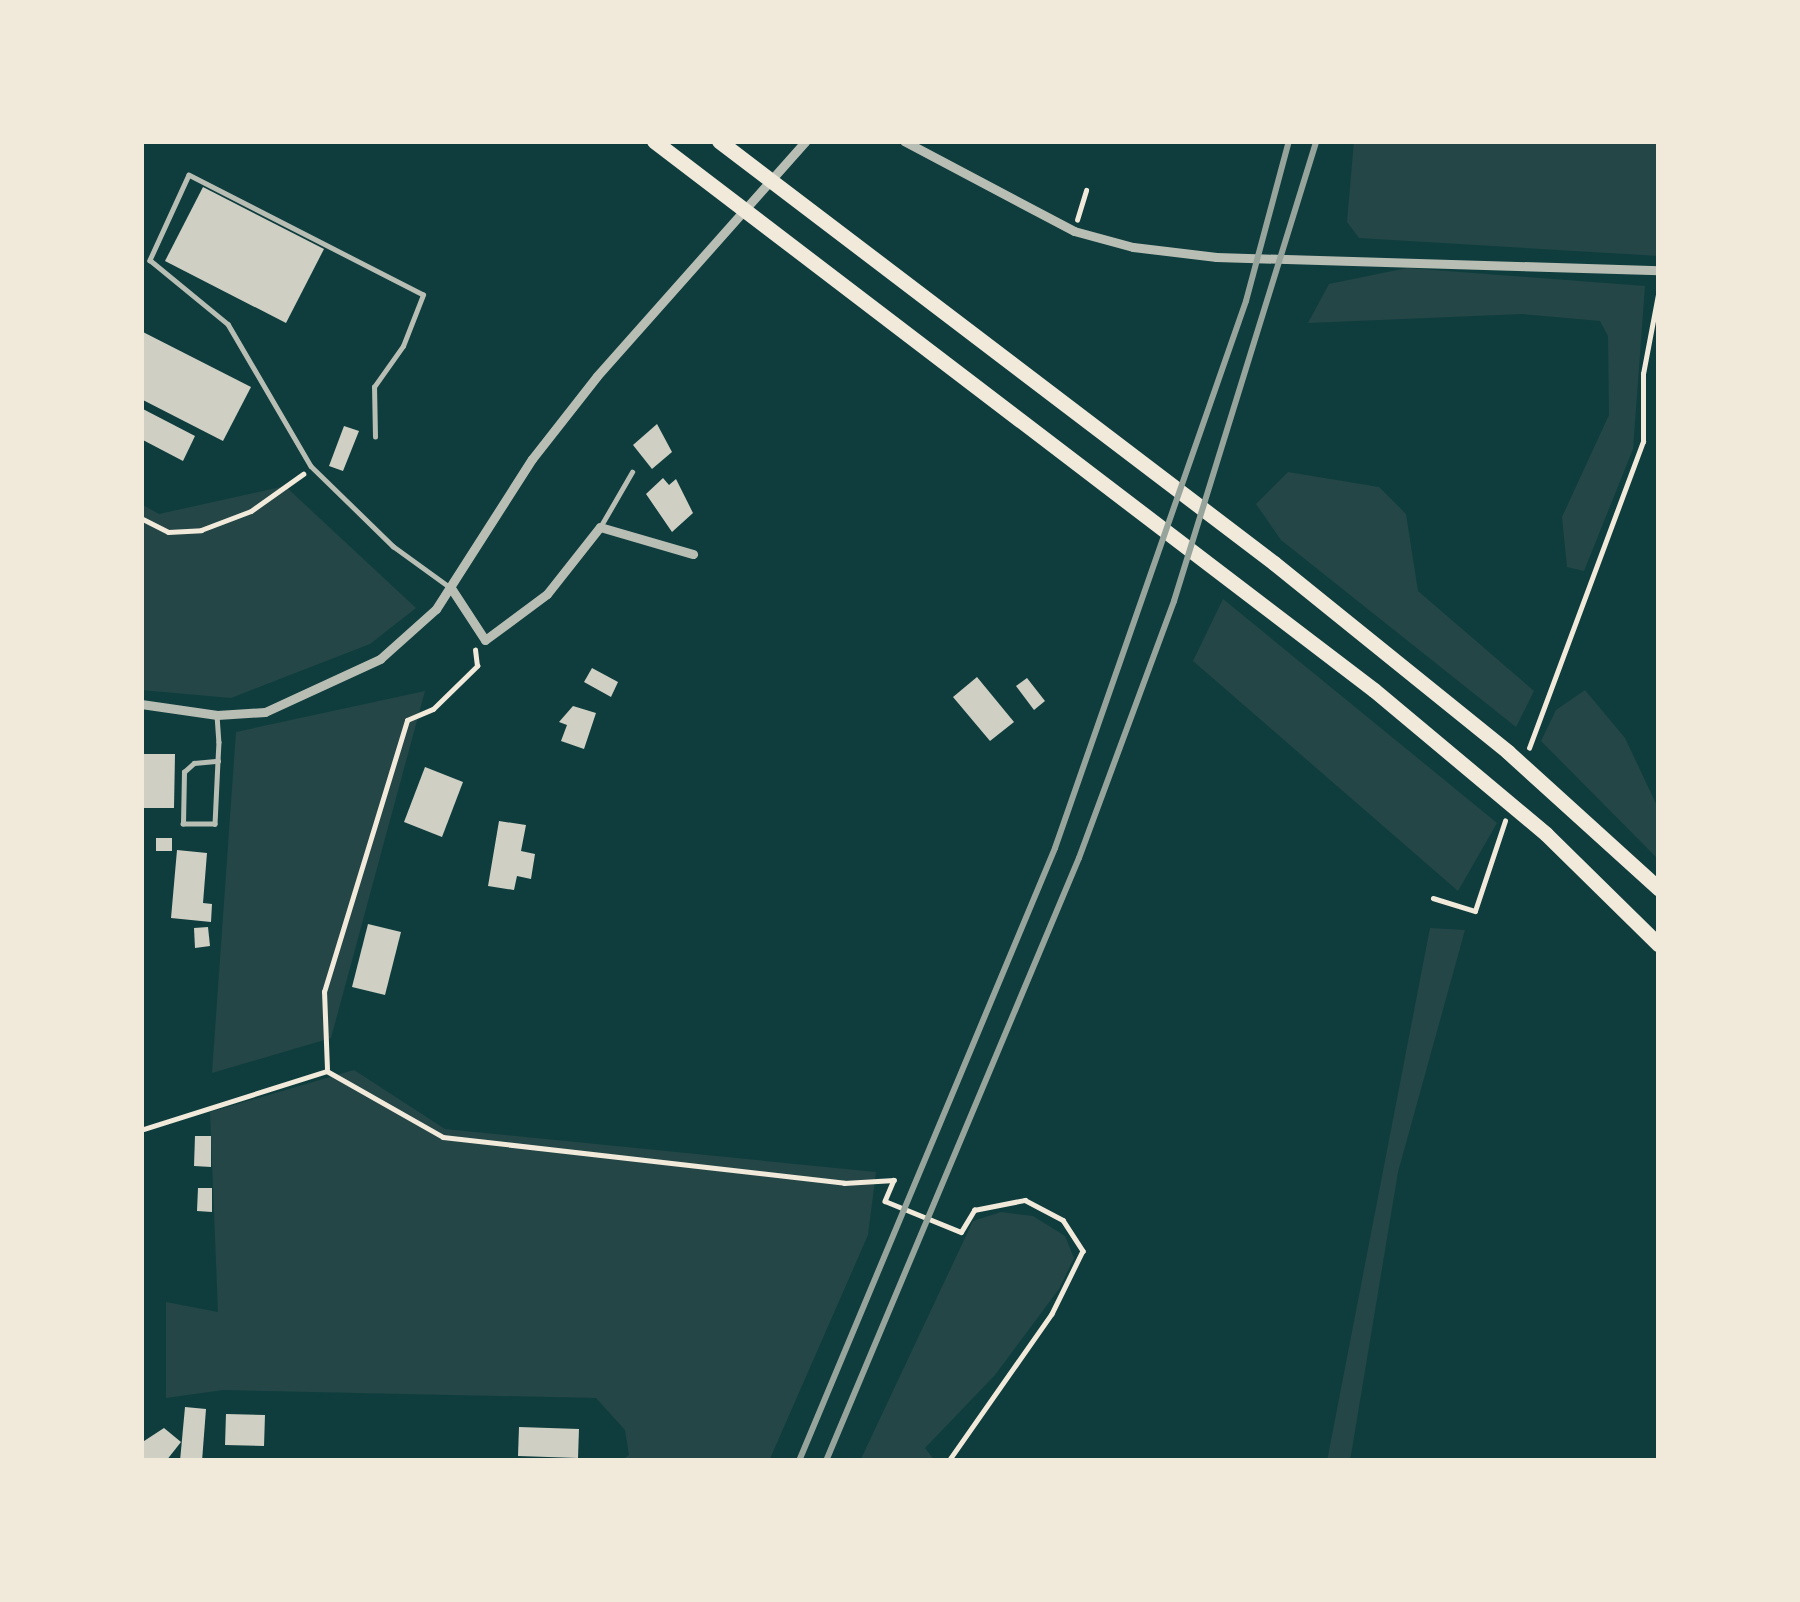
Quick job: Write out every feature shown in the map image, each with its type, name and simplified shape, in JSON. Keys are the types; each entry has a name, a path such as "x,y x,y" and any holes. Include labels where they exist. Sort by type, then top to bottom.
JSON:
{"main road":[{"path":"653,141 1103,478 1488,785 1546,834 1659,945"},
{"path":"723,144 1274,563 1558,794 1659,890"}],"street":[{"path":"141,704 217,715 265,712 314,695 380,658 451,588 532,459 597,376 806,141"},
{"path":"904,141 1074,231 1216,257 1350,255 1659,270"},
{"path":"451,588 485,640 547,594 600,527 693,554"}],"lane":[{"path":"375,437 374,387 403,346 423,295 189,175 150,260 228,323 310,466 393,546 451,588"},
{"path":"600,527 632,472"},
{"path":"217,715 218,761 215,824 183,824 184,772 194,763 218,761"}],"path":[{"path":"1074,231 1086,190"},
{"path":"1523,766 1643,442 1643,374 1659,289"},
{"path":"141,518 168,532 201,530 288,490 310,466"},
{"path":"327,1071 324,992 355,868 407,720 433,709 477,667"},
{"path":"1433,898 1475,911 1510,807"},
{"path":"141,1130 327,1071 443,1137 755,1174 894,1180 885,1201 961,1232 974,1210 1024,1200 1063,1220 1083,1251 1052,1314 949,1461"}],"shaded area":[{"path":"1354,141 1659,141 1659,256 1359,238 1347,222"},
{"path":"1407,268 1645,286 1633,449 1584,571 1567,567 1562,517 1609,415 1608,336 1600,321 1522,314 1308,323 1329,284"},
{"path":"1288,472 1379,487 1406,514 1418,591 1534,691 1516,727 1281,540 1256,504"},
{"path":"285,486 416,608 370,644 231,698 141,690 141,504 159,514"},
{"path":"1223,599 1497,823 1458,891 1193,661"},
{"path":"1585,690 1625,738 1659,810 1659,860 1541,741 1556,710"},
{"path":"425,691 331,1038 212,1073 236,732"},
{"path":"1430,928 1465,930 1398,1172 1350,1461 1327,1461"},
{"path":"354,1070 445,1129 876,1172 868,1235 769,1461 621,1461 629,1455 625,1430 596,1398 223,1390 166,1398 166,1302 218,1312 210,1112"},
{"path":"1001,1212 1033,1216 1065,1236 1074,1258 1059,1289 995,1375 925,1448 935,1461 860,1461 973,1221"}],"building":[{"path":"203,187 324,249 286,323 165,261"},
{"path":"141,331 251,387 223,441 141,399"},
{"path":"141,408 195,436 183,461 141,439"},
{"path":"657,424 672,452 652,469 633,445"},
{"path":"344,426 359,431 343,471 329,466"},
{"path":"663,478 669,485 676,479 693,513 672,532 646,494"},
{"path":"592,668 618,682 611,697 584,682"},
{"path":"977,677 1014,722 990,741 953,697"},
{"path":"1027,678 1045,701 1034,710 1016,686"},
{"path":"573,706 596,713 584,749 561,741 567,725 559,722"},
{"path":"141,754 175,754 174,808 141,808"},
{"path":"425,767 463,782 442,837 404,822"},
{"path":"499,821 526,825 521,851 535,854 531,879 517,876 514,890 488,886"},
{"path":"156,838 172,838 172,851 156,851"},
{"path":"177,850 207,853 203,903 212,904 211,922 171,918"},
{"path":"368,924 401,932 385,995 352,987"},
{"path":"208,927 210,946 195,948 194,928"},
{"path":"195,1136 211,1136 211,1167 194,1166"},
{"path":"198,1188 212,1188 212,1212 197,1211"},
{"path":"185,1407 206,1409 202,1461 180,1461"},
{"path":"226,1414 265,1415 264,1446 225,1445"},
{"path":"519,1427 579,1429 578,1458 518,1456"},
{"path":"164,1428 181,1442 166,1461 141,1461 141,1443"}],"railway":[{"path":"799,1461 1055,848 1246,301 1289,141"},
{"path":"826,1461 1079,858 1174,601 1316,141"}]}
